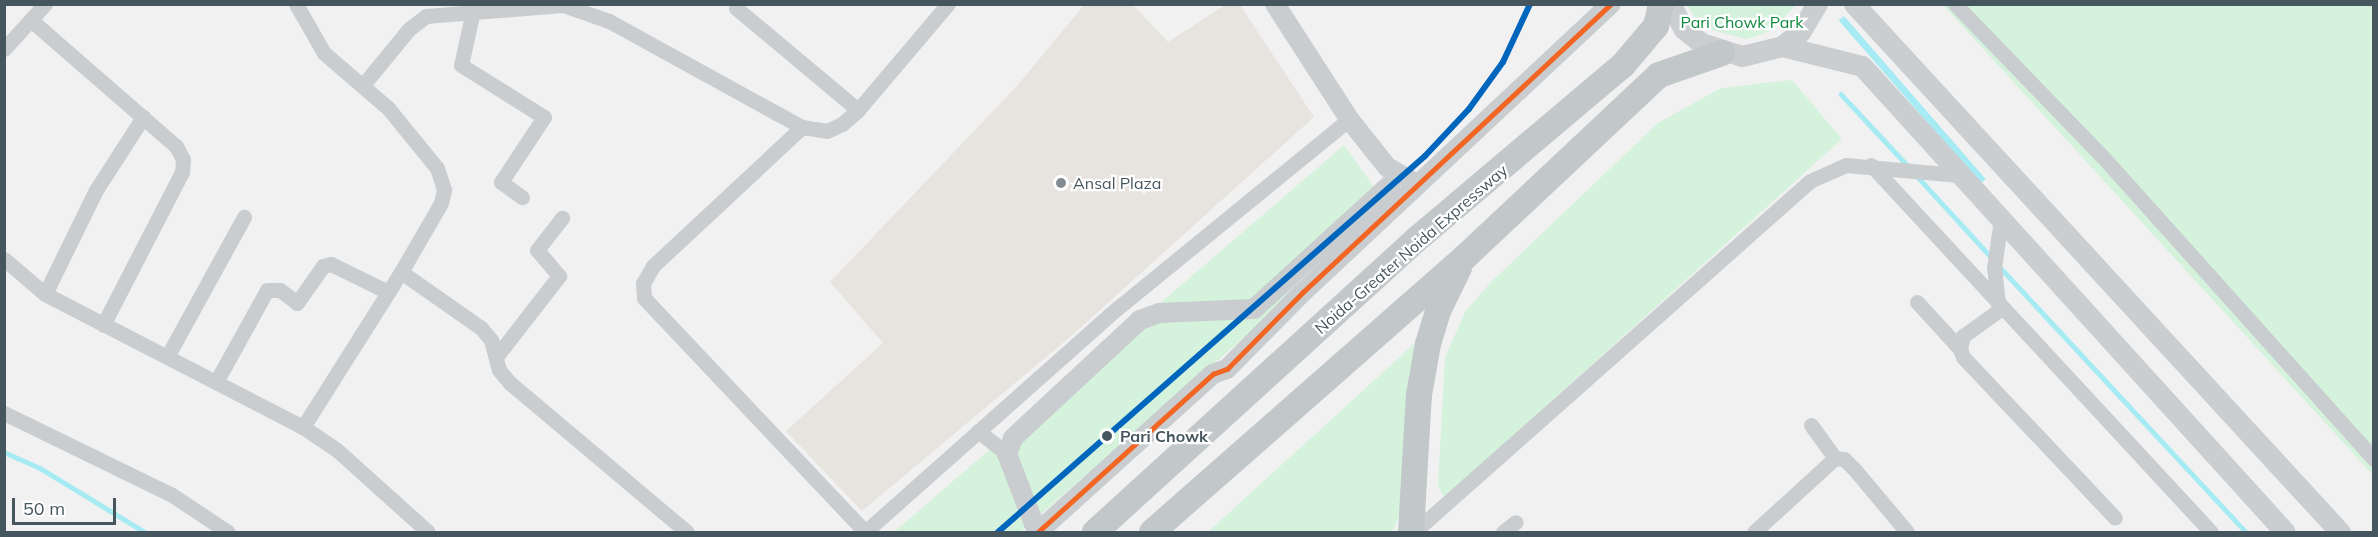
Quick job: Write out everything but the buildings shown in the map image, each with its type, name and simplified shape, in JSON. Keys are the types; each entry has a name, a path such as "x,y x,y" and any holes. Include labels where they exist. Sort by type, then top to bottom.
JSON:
{"highway":[{"name":"Noida-Greater Noida Expressway","path":"1095,532 1417,239 1623,64 1656,26 1661,4"},
{"path":"1152,532 1465,257 1659,75 1722,53"},
{"path":"1413,532 1419,395 1428,344 1438,311 1465,257"}],"main road":[{"path":"1670,4 1684,29 1701,43 1722,53 1743,56 1782,46 1800,32 1817,4"},
{"path":"1854,4 2340,532"},
{"path":"1782,46 1862,66 1957,175 2001,219 2285,532"}],"street":[{"path":"4,49 32,21 45,4"},
{"path":"297,4 324,53 388,108 437,168 444,189 441,203 401,272 303,427"},
{"path":"363,85 420,20 432,14 469,8 576,7 609,21 802,128 827,131 842,124 858,110 948,4"},
{"path":"1275,4 1389,176 1395,205"},
{"path":"978,431 1006,454 1038,532 1213,374 1227,369 1417,184 1611,4"},
{"path":"1955,4 2118,172 2373,459"},
{"path":"469,8 461,65 544,117 501,182 522,197"},
{"path":"736,8 858,110"},
{"path":"32,21 176,146 183,159 182,172 103,325"},
{"path":"45,294 96,190 143,117"},
{"path":"802,128 653,266 643,283 644,298 865,532 1125,302 1349,118"},
{"path":"1413,532 1810,182 1846,165 1871,165 1932,174 1957,175"},
{"path":"1871,165 2203,529"},
{"path":"1389,176 1417,184"},
{"path":"1006,454 1013,438 1140,320 1159,313 1254,309 1389,176"},
{"path":"167,357 244,217"},
{"path":"496,357 559,276 537,250 562,218"},
{"path":"2000,306 1995,262 2001,219"},
{"path":"4,259 45,294 303,427 337,450 428,532"},
{"path":"216,382 267,290 280,290 297,303 323,266 331,264 388,292"},
{"path":"401,272 482,328 491,340 499,370 510,383 687,532"},
{"path":"1125,302 1140,320"},
{"path":"1917,302 2115,518"},
{"path":"1960,350 1963,336 2000,306"},
{"path":"1227,369 1262,381"},
{"path":"4,414 172,495 228,532"},
{"path":"1811,425 1835,458 1844,459 1855,470 1907,532"},
{"path":"1754,532 1835,458"},
{"path":"1503,532 1516,522"}],"shaded area":[{"path":"1084,5 1133,5 1168,42 1225,5 1240,5 1314,117 1070,337 862,511 786,431 883,343 830,282 1017,86"}],"green space":[{"name":"Pari Chowk Park","path":"1687,5 1796,5 1771,31 1746,39 1701,27"},
{"path":"1943,5 2373,5 2373,475"},
{"path":"1792,80 1842,139 1444,498 1438,485 1445,357 1465,312 1490,283 1658,123 1721,88"},
{"path":"1344,145 1384,201 1376,223 1020,532 894,532"},
{"path":"1415,343 1407,499 1392,532 1208,532"}],"water":[{"path":"1844,16 1986,179 1980,184 1839,21"}],"waterway":[{"path":"1841,94 1909,167"},
{"path":"1916,175 1992,258"},
{"path":"1997,264 2246,532"},
{"path":"4,452 40,468 145,532"}],"transit line":[{"path":"998,532 1425,156 1469,109 1503,62 1530,4"},
{"path":"1038,532 1213,374 1227,369 1302,293 1611,4"}],"place":[{"name":"Ansal Plaza","path":"1061,183"},
{"name":"Pari Chowk","path":"1107,436"}]}
